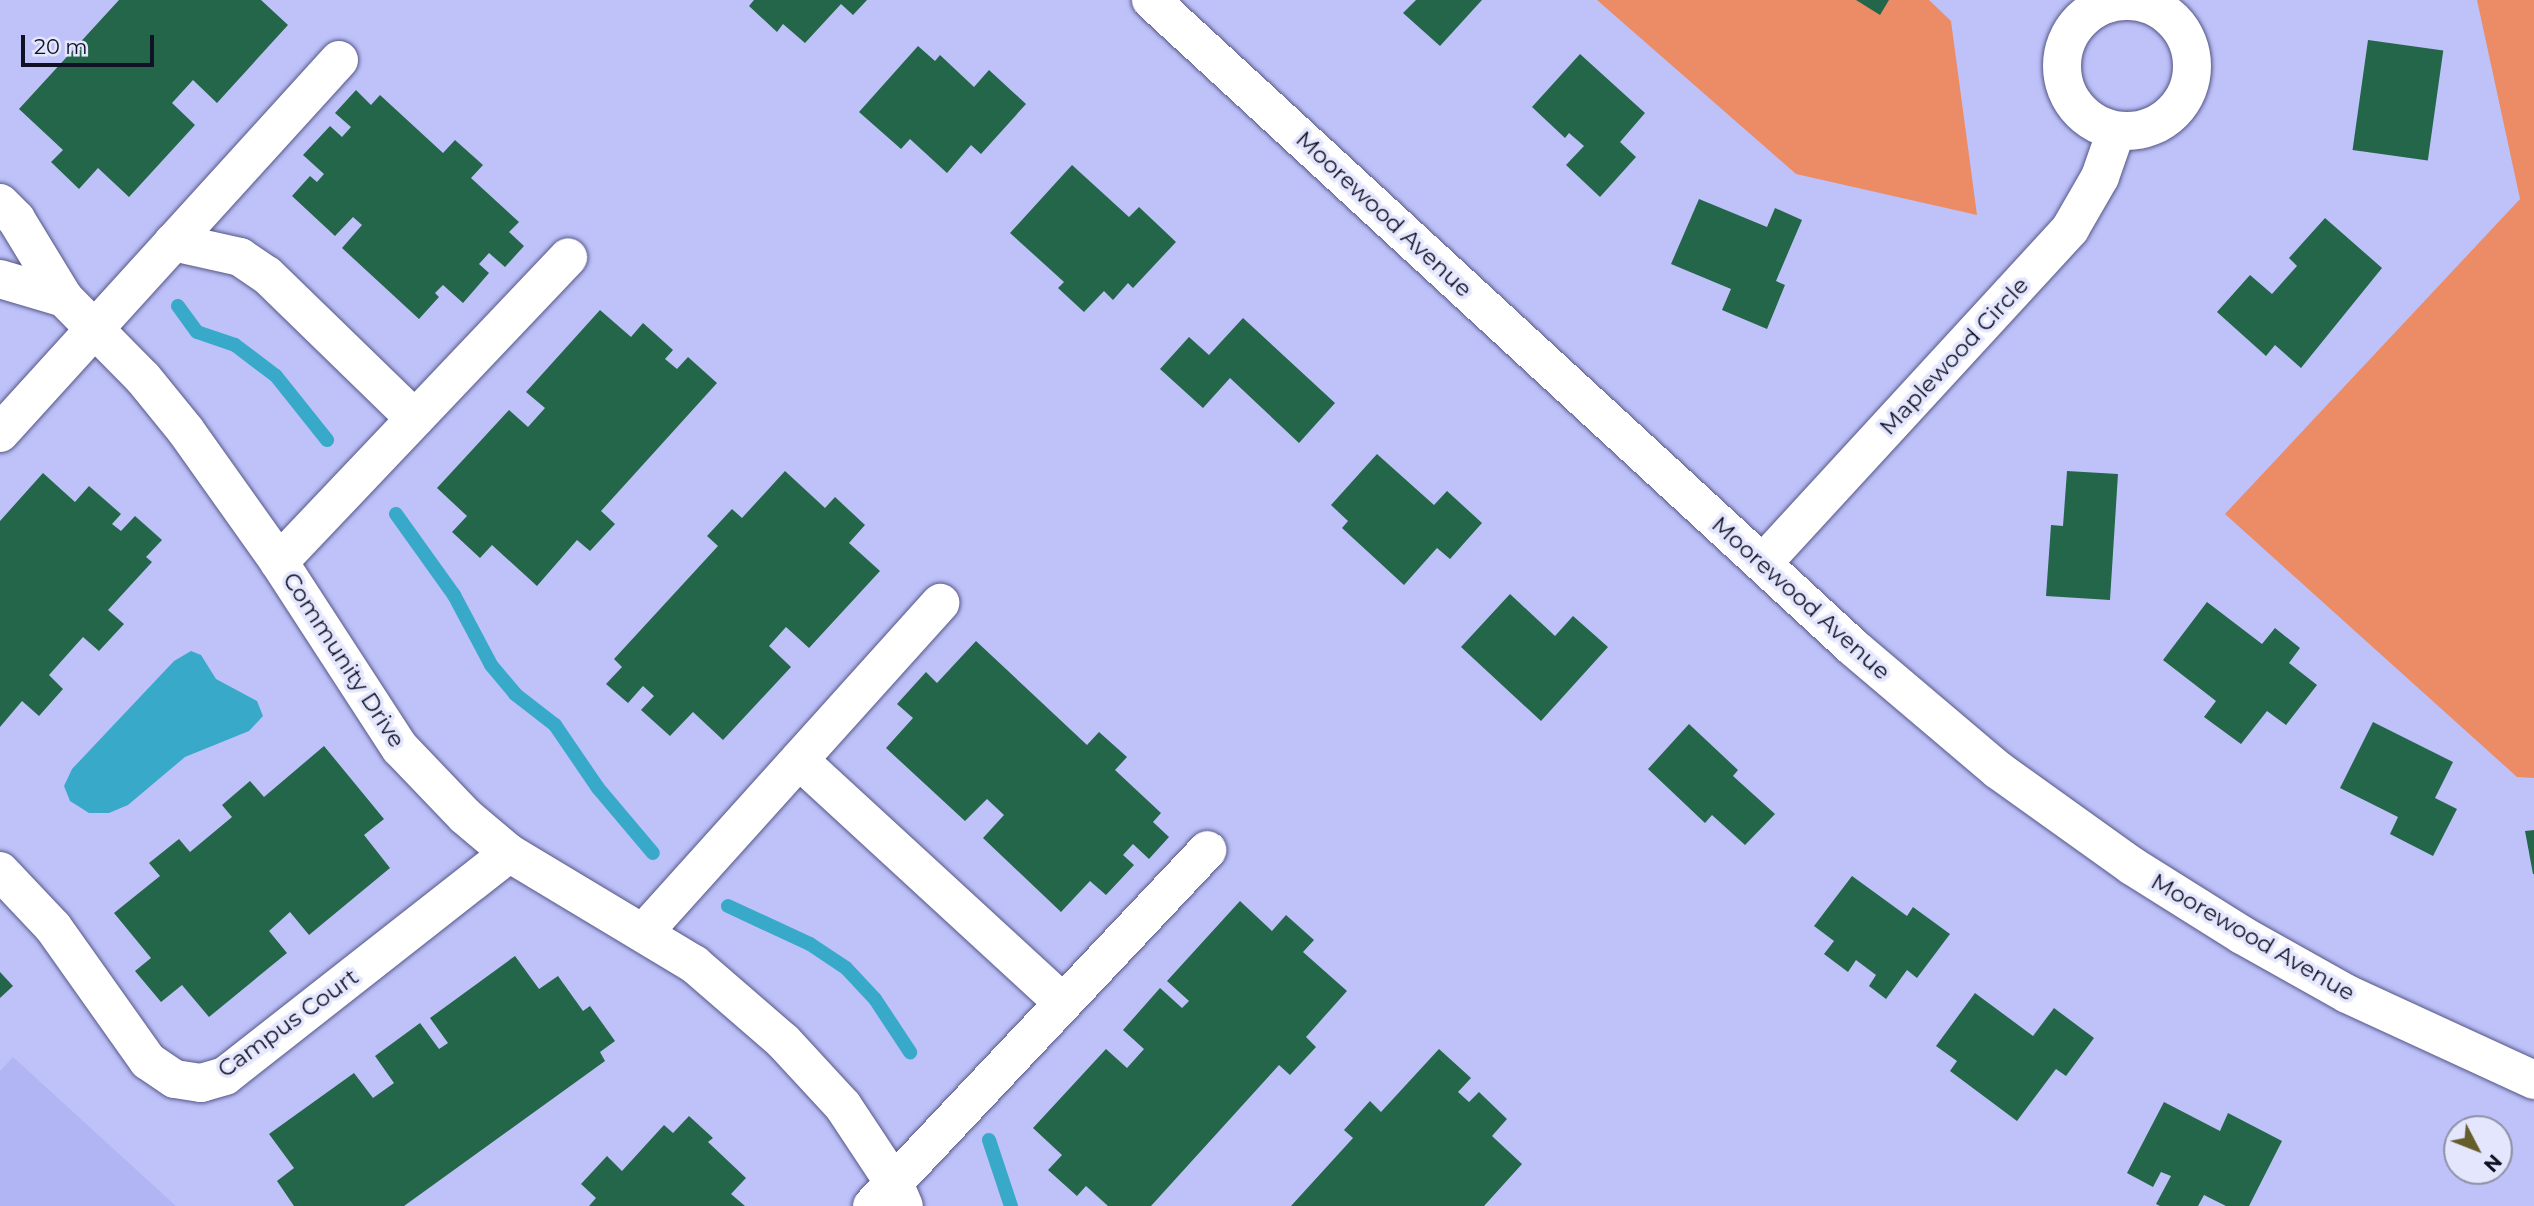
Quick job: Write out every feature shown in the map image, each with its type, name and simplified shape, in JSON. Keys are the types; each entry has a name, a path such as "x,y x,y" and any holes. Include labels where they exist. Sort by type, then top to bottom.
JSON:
{"street":[{"name":"Moorewood Avenue","path":"1151,0 1763,563 1988,762 2132,866 2347,994 2534,1080"},
{"path":"0,433 339,60"},
{"name":"Maplewood Circle","path":"1763,563 2070,229 2100,177 2116,131"},
{"name":"Community Drive","path":"0,203 16,219 64,298 96,327 186,431 279,562 401,748 465,816 509,853 573,895 645,932 694,964 783,1041 844,1106 890,1198"},
{"path":"173,242 240,257 267,275 415,419"},
{"path":"279,562 568,257"},
{"name":"Community Drive","path":"0,279 64,298"},
{"path":"645,932 940,603"},
{"path":"799,760 1062,1002"},
{"path":"890,1198 1062,1002 1207,850"},
{"name":"Campus Court","path":"0,871 53,927 148,1061 175,1079 201,1083 225,1076 509,853"}],"shaded area":[{"path":"1597,0 1929,0 1951,21 1977,215 1796,174"},
{"path":"2477,0 2534,0 2534,778 2517,777 2225,514 2520,199"},
{"path":"191,651 201,655 216,679 257,701 263,716 249,731 185,757 128,805 109,813 89,813 70,801 64,786 72,769 174,661"},
{"path":"13,1057 176,1206 0,1206 0,1071"}],"building":[{"path":"119,0 261,0 288,25 217,103 193,80 172,103 195,125 129,197 98,168 79,189 51,162 63,150 19,109"},
{"path":"754,0 867,0 853,15 841,4 805,43 783,24 777,32 749,6"},
{"path":"1416,0 1482,0 1440,46 1403,13"},
{"path":"1856,0 1889,0 1880,15"},
{"path":"2368,40 2443,51 2428,160 2353,150"},
{"path":"918,46 935,61 940,55 974,87 989,70 1026,104 981,154 971,145 947,173 910,139 901,149 859,112"},
{"path":"1580,54 1645,113 1620,142 1636,157 1600,197 1566,165 1584,146 1569,133 1565,138 1532,107"},
{"path":"356,90 371,105 380,95 443,153 455,140 483,165 471,178 519,222 509,232 524,246 505,267 489,253 479,264 489,273 463,303 443,285 435,293 439,297 419,319 342,248 362,225 353,217 335,236 292,196 310,176 317,182 324,174 303,155 330,126 342,137 351,127 335,113"},
{"path":"1072,165 1129,217 1139,207 1176,242 1133,288 1128,283 1113,300 1104,291 1084,312 1058,288 1064,282 1010,233"},
{"path":"1699,199 1767,227 1775,208 1802,220 1776,281 1785,285 1767,329 1722,310 1731,289 1671,264"},
{"path":"2325,218 2382,268 2301,368 2275,345 2266,356 2217,312 2250,275 2272,294 2297,266 2289,258"},
{"path":"600,310 631,337 643,323 673,350 665,359 677,369 688,357 717,383 601,511 615,524 590,551 577,540 537,586 492,545 480,558 452,532 467,516 437,488 509,410 528,427 545,408 526,392"},
{"path":"1243,318 1335,403 1299,443 1230,378 1203,408 1160,369 1189,337 1209,355"},
{"path":"1377,454 1434,505 1447,491 1482,523 1450,559 1437,548 1404,585 1342,528 1348,521 1331,505"},
{"path":"785,471 825,508 835,497 865,525 849,543 880,571 809,648 786,627 769,646 791,667 723,740 693,712 670,736 641,710 654,696 643,686 628,703 606,684 622,667 614,659 718,546 707,536 732,509 742,518"},
{"path":"2067,471 2118,474 2110,600 2046,596 2051,525 2063,526"},
{"path":"43,473 75,502 89,486 121,514 112,524 121,531 135,516 162,540 146,557 152,562 108,610 124,624 99,651 83,637 49,675 63,689 39,716 22,701 0,727 0,521"},
{"path":"1510,594 1555,636 1573,616 1608,647 1541,721 1461,647"},
{"path":"2207,602 2262,644 2275,628 2300,648 2289,663 2317,685 2286,725 2267,711 2241,744 2204,717 2216,701 2163,660"},
{"path":"976,641 1087,745 1099,732 1127,757 1115,770 1161,813 1153,822 1169,837 1149,859 1133,844 1123,855 1134,865 1106,895 1090,881 1061,912 983,838 1004,815 987,799 965,821 886,748 913,718 897,704 926,672 937,683"},
{"path":"2373,722 2453,762 2435,798 2457,809 2433,856 2390,834 2398,817 2340,788"},
{"path":"1689,724 1738,770 1733,776 1775,814 1745,845 1712,815 1705,823 1648,769"},
{"path":"324,746 384,819 364,835 390,868 309,935 290,912 269,931 287,953 209,1017 182,985 161,1002 135,971 151,958 114,913 160,876 149,863 179,839 190,852 232,817 222,805 250,781 264,797"},
{"path":"2534,830 2534,874 2533,874 2525,831"},
{"path":"1852,876 1907,916 1913,907 1950,934 1917,978 1907,970 1886,999 1869,986 1876,975 1856,960 1848,972 1824,954 1834,941 1814,926"},
{"path":"1240,901 1272,931 1286,915 1314,940 1303,952 1347,991 1306,1037 1316,1047 1290,1075 1279,1065 1151,1206 1108,1206 1086,1186 1077,1196 1048,1170 1062,1155 1033,1128 1106,1049 1127,1068 1144,1049 1123,1030 1160,988 1182,1008 1189,1001 1167,981"},
{"path":"515,956 539,989 558,976 583,1011 590,1006 615,1041 600,1052 605,1061 404,1206 294,1206 277,1181 294,1168 269,1134 354,1073 373,1098 394,1083 375,1056 420,1023 439,1049 448,1043 430,1018"},
{"path":"0,972 13,986 0,998"},
{"path":"1975,993 2033,1036 2054,1008 2094,1038 2066,1076 2056,1069 2017,1121 1950,1071 1957,1061 1936,1046"},
{"path":"1439,1049 1471,1078 1458,1092 1469,1102 1479,1092 1507,1119 1492,1136 1522,1164 1484,1206 1291,1206 1353,1138 1344,1130 1370,1101 1381,1112"},
{"path":"2164,1102 2220,1131 2228,1113 2282,1141 2249,1206 2226,1206 2204,1195 2198,1206 2160,1206 2156,1204 2171,1176 2161,1172 2153,1187 2127,1173"},
{"path":"689,1116 713,1138 708,1142 746,1178 731,1194 745,1206 589,1206 596,1198 581,1184 607,1156 622,1171 664,1125 673,1133"}],"waterway":[{"path":"178,306 197,332 235,345 276,376 327,440"},
{"path":"396,514 454,595 491,665 515,694 555,725 598,788 653,853"},
{"path":"728,906 810,944 846,968 875,999 910,1052"},
{"path":"989,1140 1011,1206"}]}
